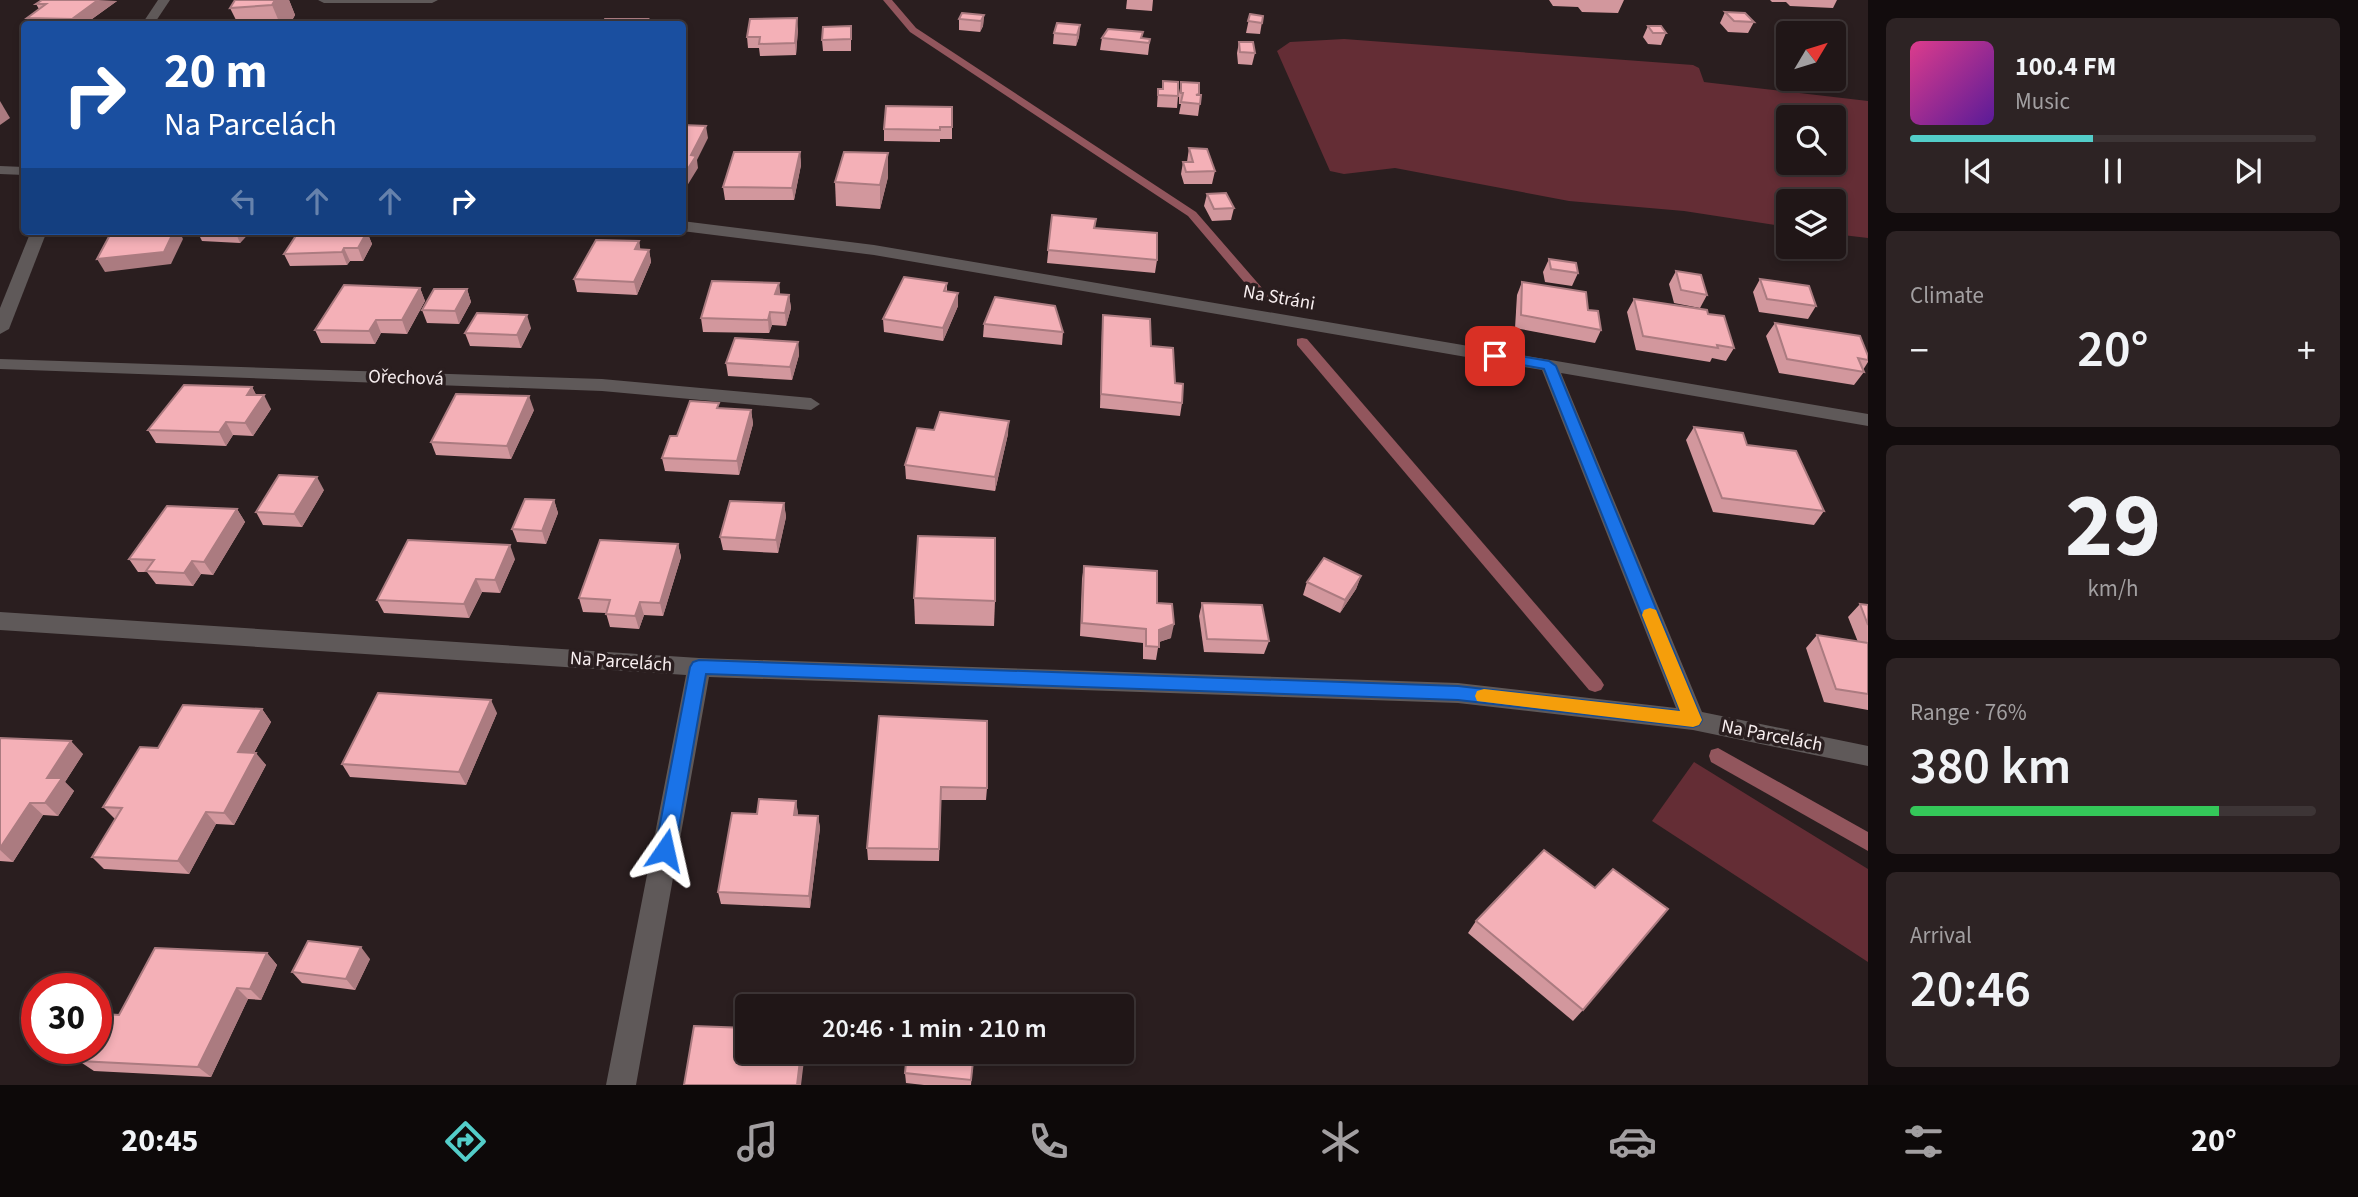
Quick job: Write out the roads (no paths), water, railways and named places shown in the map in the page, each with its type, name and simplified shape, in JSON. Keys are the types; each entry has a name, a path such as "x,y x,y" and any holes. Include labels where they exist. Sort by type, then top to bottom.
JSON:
{"street":[{"path":"150,21 164,0"},
{"path":"324,0 432,0"},
{"path":"0,170 21,171"},
{"name":"Na Stráni","path":"686,226 874,250 1868,420"},
{"path":"0,329 37,235"},
{"name":"Ořechová","path":"0,364 602,384 811,404"},
{"path":"1549,366 1693,720"},
{"name":"Na Parcelách","path":"0,621 699,667 1458,693 1693,720 1868,756"},
{"path":"621,1085 699,667"}],"waterway":[{"path":"887,0 913,30 1192,214 1265,299"},
{"path":"1302,342 1595,685"},
{"path":"1718,756 1868,842"}]}
